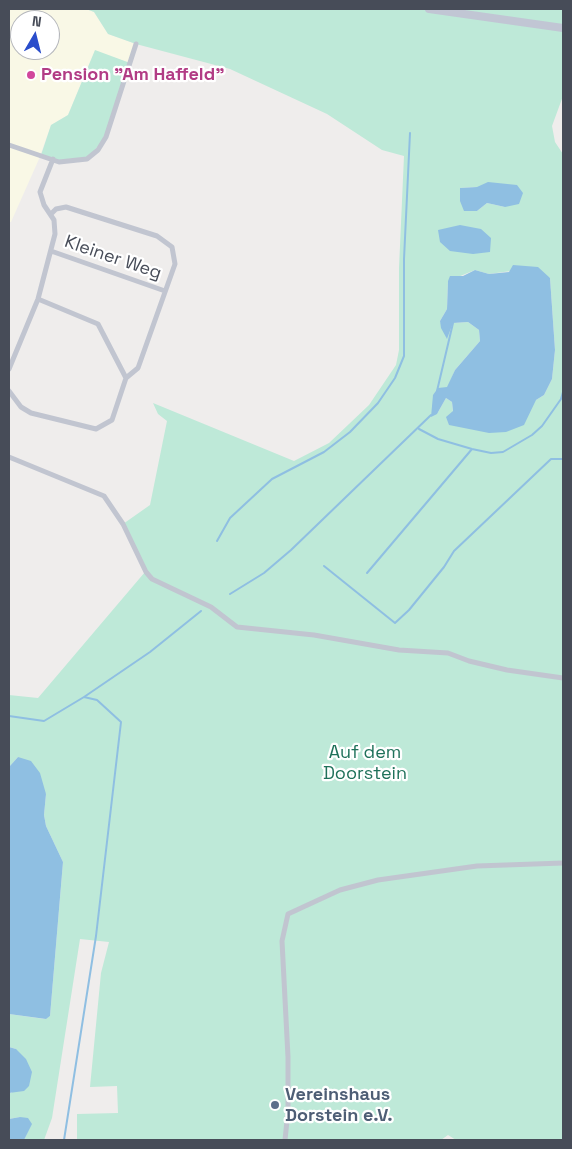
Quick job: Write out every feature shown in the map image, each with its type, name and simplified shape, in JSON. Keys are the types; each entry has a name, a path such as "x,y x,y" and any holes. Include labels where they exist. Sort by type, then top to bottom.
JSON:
{"main road":[{"path":"433,9 563,28"}],"street":[{"path":"9,145 53,159 73,162 87,159 98,150 106,137 136,44"},
{"path":"9,369 38,299 55,234 51,214 44,206 40,192 53,159"},
{"path":"9,391 21,407 31,413 96,429 104,426 115,415 126,378 138,368 175,264 172,247 167,241 66,207 56,209 51,214"},
{"name":"Kleiner Weg","path":"51,251 166,291"},
{"path":"38,299 98,324 126,378"},
{"path":"9,457 104,496 123,524 146,572 152,579 206,604 237,627 314,635 399,650 448,654 469,662 497,668 563,678"},
{"path":"285,1140 288,1111 288,1057 282,941 288,914 340,890 378,880 477,866 563,863"}],"shaded area":[{"path":"9,9 86,9 94,12 108,34 136,44 130,63 95,51 68,115 51,125 39,159 11,222 9,222"}],"green space":[{"name":"Auf dem Doorstein","path":"86,9 563,9 563,96 552,126 555,142 563,154 563,1140 456,1140 448,1135 441,1140 77,1140 77,1114 118,1113 117,1086 90,1087 101,973 109,942 80,939 52,1118 44,1140 24,1140 31,1124 20,1117 9,1119 9,1093 12,1093 16,1049 9,1047 9,1014 45,1019 50,1016 63,862 46,826 44,815 46,794 18,757 9,767 9,695 38,698 145,572 123,524 150,505 167,421 158,414 153,403 294,461 329,443 369,405 396,365 399,350 399,268 404,156 382,150 327,114 230,69 136,44 108,34 94,12","holes":["477,187 505,207 487,203 477,211 460,188","475,270 489,274 511,271 550,278 555,350 552,379 544,395 536,400 453,412 452,402 446,398 437,414 455,370 480,341 479,330 468,322 453,323 447,338 440,321 447,309 448,281"]},
{"path":"95,50 130,63 106,137 87,159 59,162 41,155 51,125 68,115"}],"water":[{"path":"488,182 517,185 523,193 519,204 505,207 487,203 477,211 464,211 460,201 460,188 477,187"},
{"path":"460,225 481,229 491,238 490,252 473,254 450,251 440,242 438,230"},
{"path":"513,265 538,267 550,278 555,350 552,379 544,395 536,400 524,425 506,432 489,433 449,425 446,417 453,411 452,402 446,398 437,414 431,417 433,395 438,388 447,387 455,370 480,341 479,330 468,322 453,323 447,339 441,328 440,321 447,309 448,281 450,276 463,276 475,270 489,274 509,272"},
{"path":"18,757 31,761 40,773 46,794 44,815 46,826 63,862 50,1016 46,1019 9,1014 9,767"},
{"path":"9,1047 16,1049 26,1059 32,1072 29,1086 24,1091 9,1093"},
{"path":"28,1118 32,1124 24,1140 9,1140 9,1119"}],"waterway":[{"path":"217,541 230,518 272,479 324,452 350,432 378,403 395,378 404,356 404,259 410,133"},
{"path":"437,391 453,323"},
{"path":"419,429 438,439 472,449 491,453 503,452 532,435 542,426 561,399 563,392"},
{"path":"230,594 264,573 291,550 431,415"},
{"path":"367,573 472,449"},
{"path":"324,566 395,623 409,610 444,567 454,551 551,459 563,459"},
{"path":"9,716 44,721 84,697 150,652 201,611"},
{"path":"64,1140 96,936 121,722 97,700 84,697"}],"place":[{"name":"Pension \"Am Haffeld\"","path":"31,75"},
{"name":"Vereinshaus Dorstein e.V.","path":"275,1105"}]}
